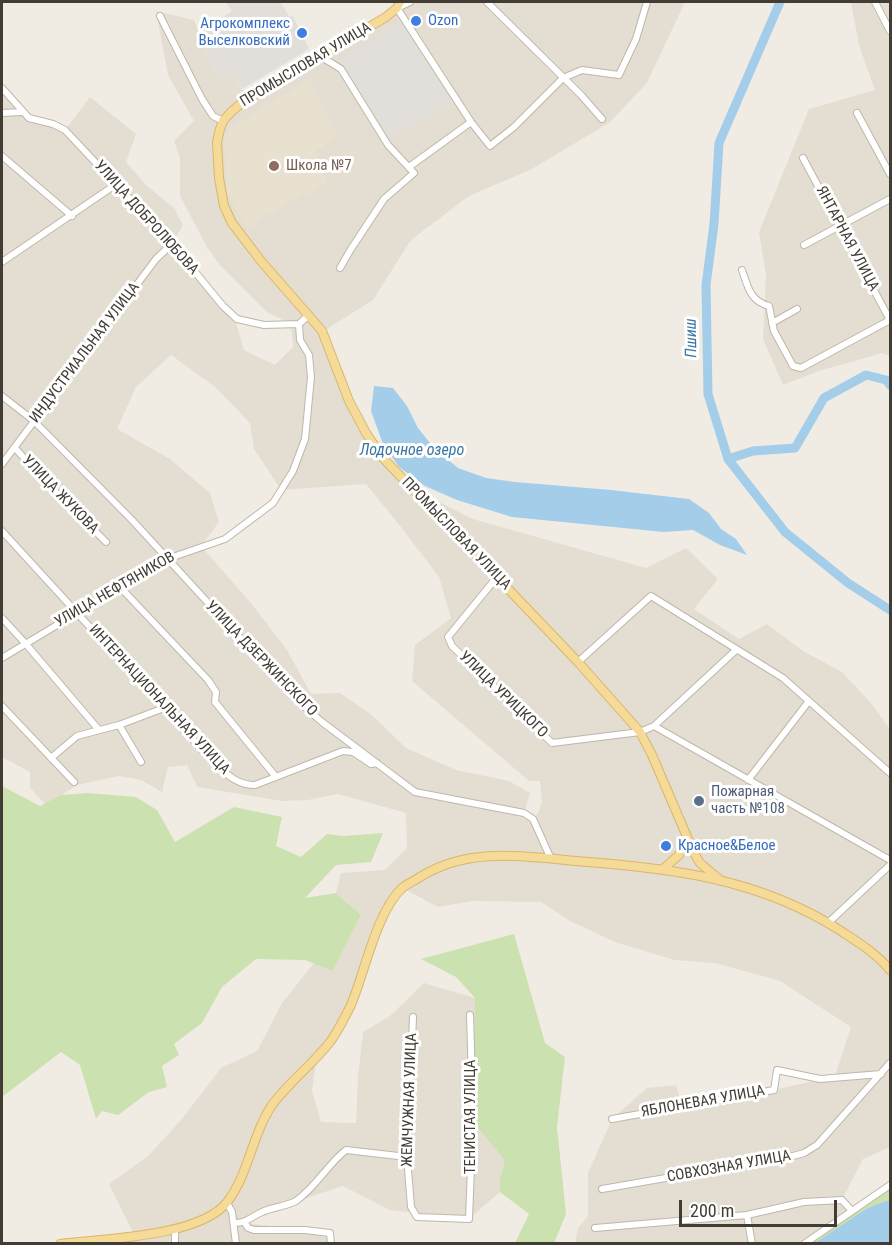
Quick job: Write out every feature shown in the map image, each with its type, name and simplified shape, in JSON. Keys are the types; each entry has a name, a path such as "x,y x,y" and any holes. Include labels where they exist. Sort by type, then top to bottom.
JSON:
{"main road":[{"name":"ПРОМЫСЛОВАЯ УЛИЦА","path":"398,5 386,17 244,101 223,121 217,142 219,178 224,206 232,223 261,261 322,331 348,401 366,434 383,458 578,662 640,732 700,863 719,879"},
{"path":"663,869 679,855 687,837"},
{"path":"60,1244 175,1229 203,1220 227,1203 247,1162 266,1114 277,1098 330,1041 350,1006 378,929 390,904 402,888 447,862 490,855 663,869 719,879 796,905 872,950 891,970"}],"street":[{"path":"410,2 398,5 471,122 490,146 514,127 563,78 582,70 619,75 636,39 647,2"},
{"path":"487,2 602,119"},
{"path":"875,2 879,13 891,31"},
{"path":"160,16 202,99 213,116 223,121"},
{"path":"320,56 340,69 388,145 412,170"},
{"name":"УЛИЦА ДОБРОЛЮБОВА","path":"2,88 29,118 53,124 65,130 172,244 223,306 237,319 264,325 299,324"},
{"path":"2,113 22,112"},
{"path":"857,113 891,174"},
{"path":"340,268 384,199 412,170 471,122"},
{"path":"2,156 72,216"},
{"name":"ЯНТАРНАЯ УЛИЦА","path":"803,158 890,320"},
{"path":"2,262 115,185"},
{"path":"804,245 891,199"},
{"name":"ИНДУСТРИАЛЬНАЯ УЛИЦА","path":"2,464 156,259 172,244"},
{"path":"742,270 749,290 758,303 769,306 774,331 793,366 801,368 890,320"},
{"path":"772,323 797,309"},
{"path":"299,324 309,315"},
{"name":"УЛИЦА НЕФТЯНИКОВ","path":"2,658 167,559 225,539 273,503 293,471 305,439 311,377 309,355 300,340 299,324"},
{"name":"УЛИЦА ДЗЕРЖИНСКОГО","path":"2,396 34,421 132,520 299,702 322,722 415,792 524,813 534,819 551,859"},
{"name":"УЛИЦА ЖУКОВА","path":"15,448 106,542"},
{"name":"ИНТЕРНАЦИОНАЛЬНАЯ УЛИЦА","path":"2,531 217,766 234,780 246,785 255,785 276,777"},
{"name":"УЛИЦА УРИЦКОГО","path":"497,577 448,637 452,646 552,743 640,732"},
{"path":"119,586 208,680 216,692 215,702 276,777 343,751 352,752 371,764 377,763"},
{"path":"578,662 651,596 783,678 891,773"},
{"path":"2,618 99,730"},
{"path":"640,732 654,726 736,650"},
{"path":"748,780 809,701"},
{"path":"2,706 74,782"},
{"path":"51,758 77,736 119,725 164,708"},
{"path":"119,725 141,762"},
{"path":"654,726 891,862 828,923"},
{"name":"ТЕНИСТАЯ УЛИЦА","path":"417,1217 469,1219 473,1115 470,1015"},
{"name":"ЖЕМЧУЖНАЯ УЛИЦА","path":"413,1017 407,1157 411,1207 417,1217"},
{"name":"СОВХОЗНАЯ УЛИЦА","path":"602,1189 804,1153 817,1145 891,1063"},
{"name":"ЯБЛОНЕВАЯ УЛИЦА","path":"612,1119 774,1090 777,1070 820,1079 881,1074"},
{"path":"234,1223 245,1223 261,1212 295,1202 315,1184 334,1159 346,1150 407,1157"},
{"path":"804,1244 891,1185"},
{"path":"595,1228 747,1215 804,1202 842,1200 852,1211"},
{"path":"227,1203 232,1212 236,1244"},
{"path":"747,1215 752,1244"},
{"path":"245,1223 248,1228 254,1230 305,1230 330,1233 331,1244"},
{"path":"175,1229 175,1244"}],"shaded area":[{"path":"226,2 280,2 290,17 293,16 309,49 242,89 228,73 220,77 204,53 206,49 197,34 232,11"},
{"path":"410,2 685,2 647,83 609,123 530,170 469,196 411,240 373,300 322,332 366,433 411,488 473,519 646,568 686,548 718,579 694,609 739,639 767,624 803,651 842,672 871,703 890,729 890,1147 863,1159 842,1200 852,1211 804,1243 575,1243 578,1228 588,1216 588,1173 612,1119 647,1088 676,1085 682,1106 774,1090 835,1076 851,1027 780,981 715,963 674,960 615,942 570,921 541,902 473,901 438,907 402,888 390,904 350,1006 317,1055 312,1091 321,1122 356,1123 363,1032 390,1016 424,983 475,998 509,1147 500,1192 469,1219 390,1210 343,1186 295,1202 246,1223 330,1233 331,1243 60,1243 134,1235 109,1184 148,1156 181,1120 221,1068 257,1051 282,1003 314,963 333,971 361,915 336,893 341,873 385,870 407,848 406,813 338,794 308,800 282,801 197,787 187,765 168,767 162,792 141,780 119,776 77,785 46,805 30,788 30,772 2,757 2,88 22,112 65,130 90,97 136,134 126,162 146,185 174,208 183,225 172,244 234,316 244,350 275,365 293,347 291,324 267,312 219,264 207,247 180,196 180,158 174,141 194,121 168,75 156,11 194,20 206,49 204,53 220,77 228,72 249,98","holes":["171,355 215,387 250,423 254,449 281,490 366,484 439,577 451,618 415,645 412,681 529,781 540,781 542,800 539,812 534,818 524,813 530,793 509,781 456,770 406,748 372,715 340,693 311,694 287,650 251,603 201,546 219,522 210,493 170,459 117,429 136,387"]},
{"path":"851,2 890,2 890,356 882,353 816,372 783,385 763,339 766,275 759,232 809,109 875,90 859,45"},
{"path":"401,21 453,102 385,140 338,62"},
{"name":"Школа №7","path":"309,78 338,136 316,151 327,182 311,193 302,194 247,228 227,194 224,141 229,130"}],"green space":[{"path":"2,786 40,806 61,795 87,793 136,797 157,810 175,842 234,807 282,817 276,846 301,857 327,834 343,836 383,833 371,862 336,865 305,898 336,893 361,915 333,971 305,960 256,959 222,987 202,1023 174,1044 179,1055 162,1066 167,1087 149,1092 118,1115 102,1111 96,1119 80,1065 61,1052 2,1097"},
{"path":"514,934 545,1043 565,1057 557,1127 566,1214 554,1243 515,1243 529,1214 500,1192 500,1180 505,1160 474,1123 475,998 456,977 421,959"},
{"path":"890,1185 890,1243 806,1243"}],"water":[{"name":"Лодочное озеро","path":"374,386 393,388 407,406 418,428 434,448 458,468 486,478 515,482 689,499 709,513 721,529 736,539 747,555 720,545 693,530 664,532 512,517 457,500 425,486 399,467 383,444 371,411"},
{"path":"890,1201 890,1243 815,1243 866,1209"}],"waterway":[{"name":"Пшиш","path":"780,2 719,143 714,224 706,285 708,394 728,459 785,532 848,583 890,610"},
{"path":"728,459 753,451 795,448 824,398 866,375 886,380 890,385"}],"place":[{"name":"Ozon","path":"416,21"},
{"name":"Агрокомплекс Выселковский","path":"302,33"},
{"name":"Школа №7","path":"274,166"},
{"name":"Пожарная часть №108","path":"699,801"},
{"name":"Красное&Белое","path":"666,846"}]}
